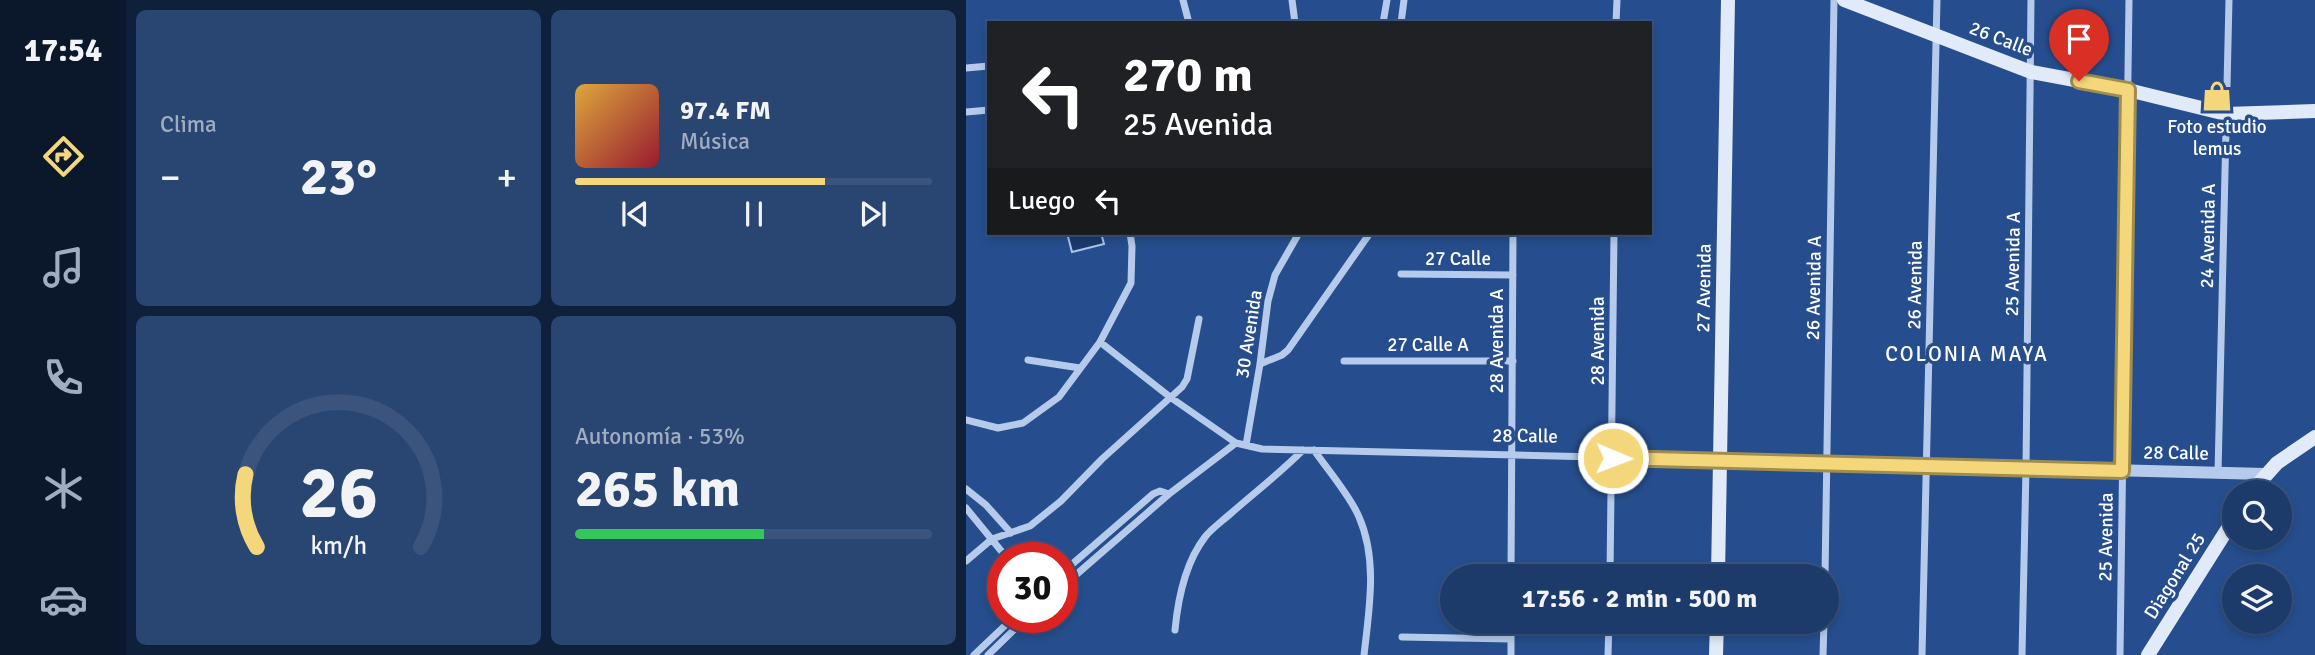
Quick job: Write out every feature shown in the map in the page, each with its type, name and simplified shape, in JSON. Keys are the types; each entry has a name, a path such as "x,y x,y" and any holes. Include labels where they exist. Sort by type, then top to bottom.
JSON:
{"main road":[{"name":"27 Avenida","path":"1718,564 1728,0"},
{"name":"26 Calle","path":"1844,0 2031,72 2128,90 2226,114 2315,111"},
{"path":"2260,480 2277,463 2315,437"},
{"name":"Diagonal 25","path":"2148,655 2222,538"},
{"path":"1716,655 1717,634"}],"street":[{"path":"1183,0 1188,21"},
{"path":"1292,0 1295,21"},
{"path":"1383,21 1387,0"},
{"path":"1401,21 1404,0"},
{"path":"1616,21 1617,0"},
{"name":"26 Avenida A","path":"1825,564 1834,0"},
{"name":"26 Avenida","path":"1922,655 1937,0"},
{"name":"25 Avenida A","path":"2022,655 2031,0"},
{"name":"25 Avenida","path":"2120,655 2129,0"},
{"name":"24 Avenida A","path":"2218,473 2229,0"},
{"path":"966,68 987,66"},
{"path":"966,113 987,110"},
{"path":"966,420 999,428 1023,423 1059,397 1100,342 1130,283 1130,235"},
{"name":"30 Avenida","path":"1246,445 1268,301 1275,275 1298,235"},
{"path":"1260,364 1282,355 1369,235"},
{"name":"28 Avenida A","path":"1511,564 1513,235"},
{"name":"28 Avenida","path":"1610,564 1614,235"},
{"name":"27 Calle","path":"1401,274 1513,275"},
{"path":"966,561 992,539 1030,526 1061,501 1102,459 1182,387 1187,379 1199,319"},
{"path":"1078,573 1169,494 1236,443 1170,397 1100,342"},
{"path":"1028,360 1080,368"},
{"name":"27 Calle A","path":"1344,361 1513,361"},
{"name":"28 Calle","path":"1236,443 1262,449 2265,474"},
{"path":"1175,630 1178,596 1205,536 1279,474 1303,450"},
{"path":"1314,450 1359,516 1367,546 1372,576 1364,655"},
{"path":"966,489 986,505 1011,533"},
{"path":"1078,559 1153,494 1160,491 1169,494"},
{"path":"966,508 994,542"},
{"path":"974,655 997,633"},
{"path":"988,655 1011,633"},
{"path":"1510,655 1511,634"},
{"path":"1608,655 1609,634"},
{"path":"1823,655 1824,634"},
{"path":"1402,637 1511,639"}],"water":[{"path":"1068,235 1102,235 1104,244 1072,252"}],"place":[{"name":"Foto estudio lemus","path":"2217,96"}],"district":[{"name":"COLONIA MAYA","path":"1967,354"}],"route":[{"path":"1613,458 2122,471 2128,90 2079,81"}]}
